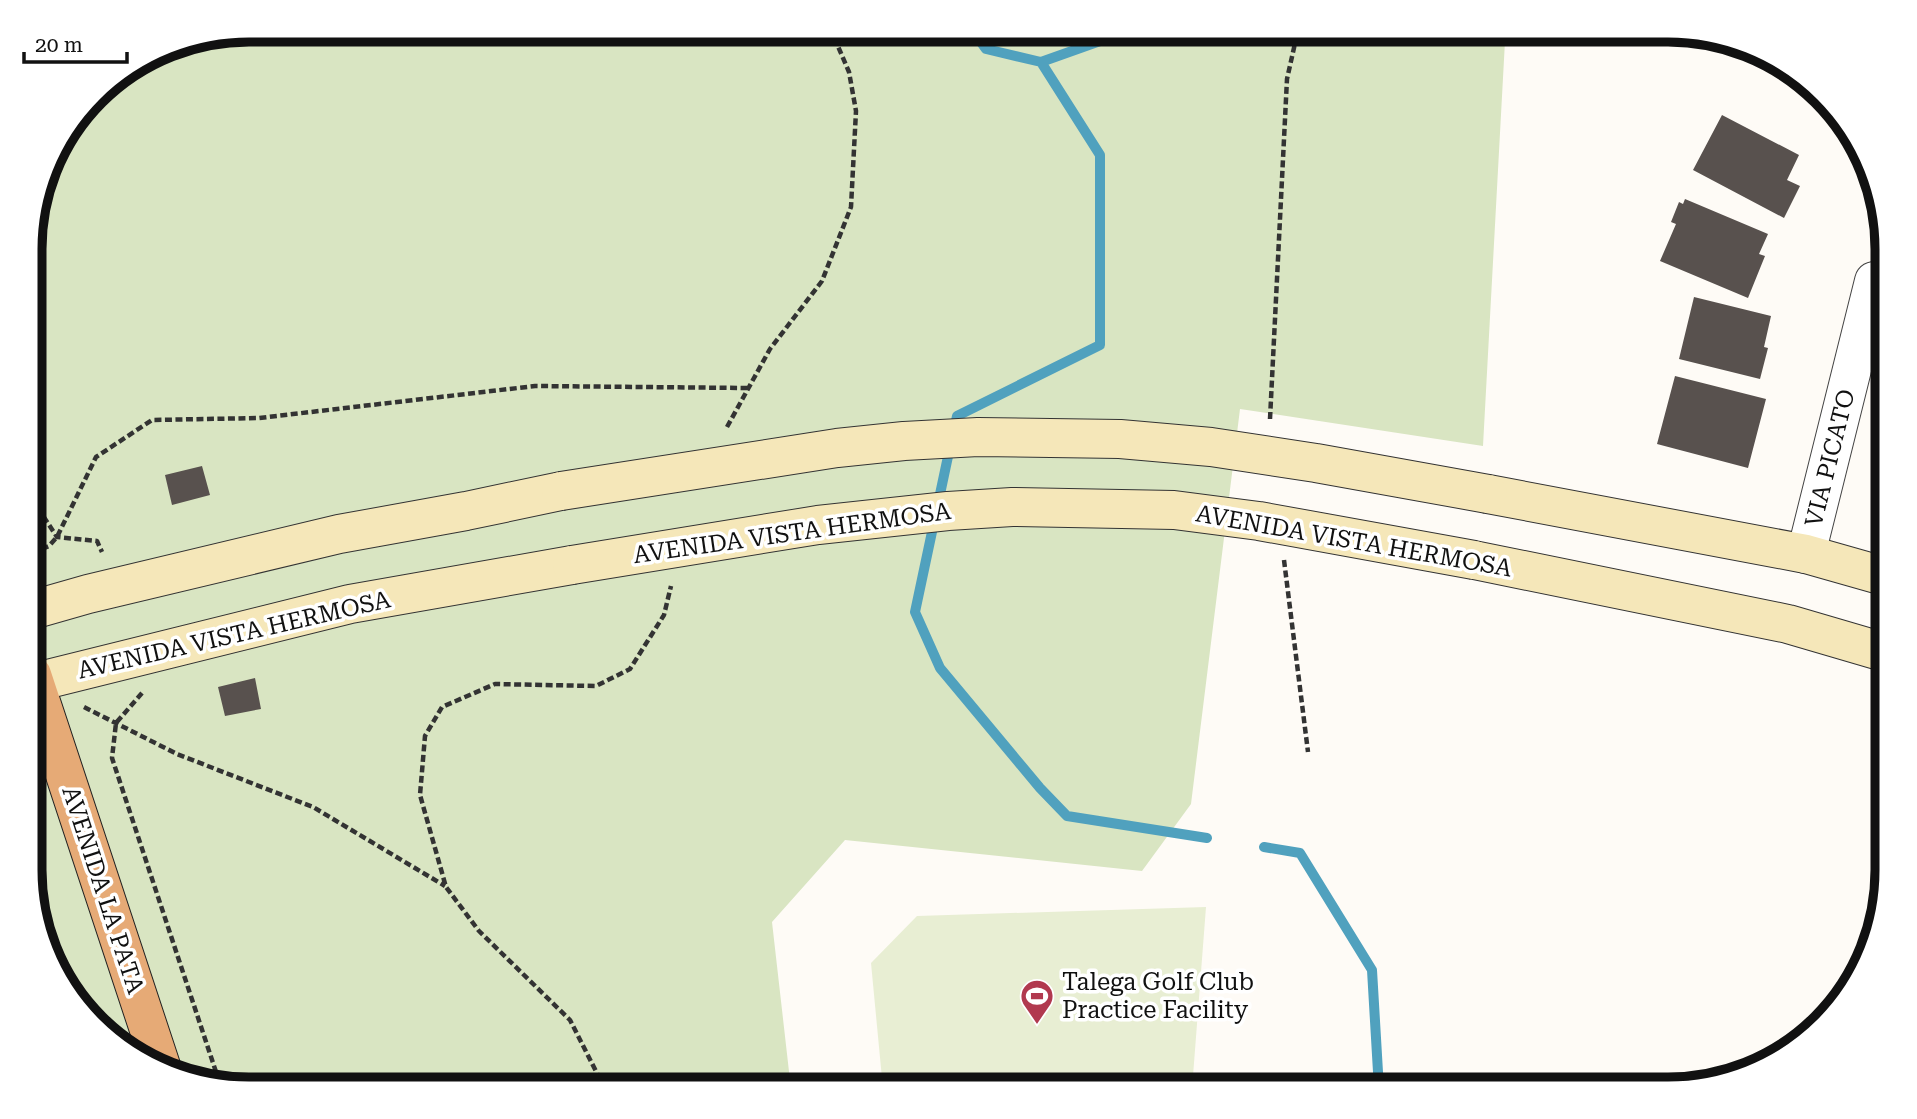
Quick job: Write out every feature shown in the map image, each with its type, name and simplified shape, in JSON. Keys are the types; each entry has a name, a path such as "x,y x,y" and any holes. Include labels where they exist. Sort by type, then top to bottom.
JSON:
{"highway":[{"name":"AVENIDA LA PATA","path":"42,710 157,1055"}],"main road":[{"path":"42,607 339,534 561,491 836,448 904,440 978,437 1120,439 1211,447 1316,463 1806,554 1875,574"},
{"name":"AVENIDA VISTA HERMOSA","path":"42,678 143,656 350,604 572,565 818,525 948,511 1012,508 1174,510 1259,521 1474,560 1788,624 1875,649"}],"street":[{"name":"VIA PICATO","path":"1806,554 1874,281"}],"path":[{"path":"1270,422 1287,79 1295,42"},
{"path":"42,549 49,547 58,537 96,457 152,420 259,418 536,386 748,388"},
{"path":"42,514 58,537 97,541 119,587"},
{"path":"1284,559 1308,752"},
{"path":"143,656 150,685 116,723 112,758 217,1074"},
{"path":"42,685 177,754 313,807 446,887"}],"green space":[{"path":"235,42 1505,42 1483,446 1240,409 1191,804 1142,871 845,840 772,922 790,1077 222,1075 195,1070 145,1049 113,1026 93,1006 63,962 53,937 44,897 42,870 42,249 44,222 53,182 70,145 93,113 123,85 157,63 182,53"},
{"name":"Talega Golf Club Practice Facility","path":"1206,907 1193,1077 882,1077 871,963 917,916"}],"building":[{"path":"1722,115 1799,155 1787,180 1800,186 1784,218 1693,170"},
{"path":"1685,199 1768,234 1759,254 1765,256 1748,298 1660,261 1676,224 1671,222 1679,202 1683,204"},
{"path":"1694,297 1771,316 1764,347 1768,348 1760,379 1679,359"},
{"path":"1675,376 1766,399 1748,468 1657,444"},
{"path":"202,466 210,495 172,505 165,475"},
{"path":"255,678 261,709 225,716 218,687"}],"waterway":[{"path":"981,42 986,49 1041,62"},
{"path":"954,431 957,416 1100,345 1100,155 1041,62 1097,42"},
{"path":"950,447 915,612 940,668 1040,788 1067,816 1207,838"},
{"path":"1264,847 1300,853 1372,970 1378,1077"}],"place":[{"name":"Talega Golf Club Practice Facility","path":"1037,1026"}]}
